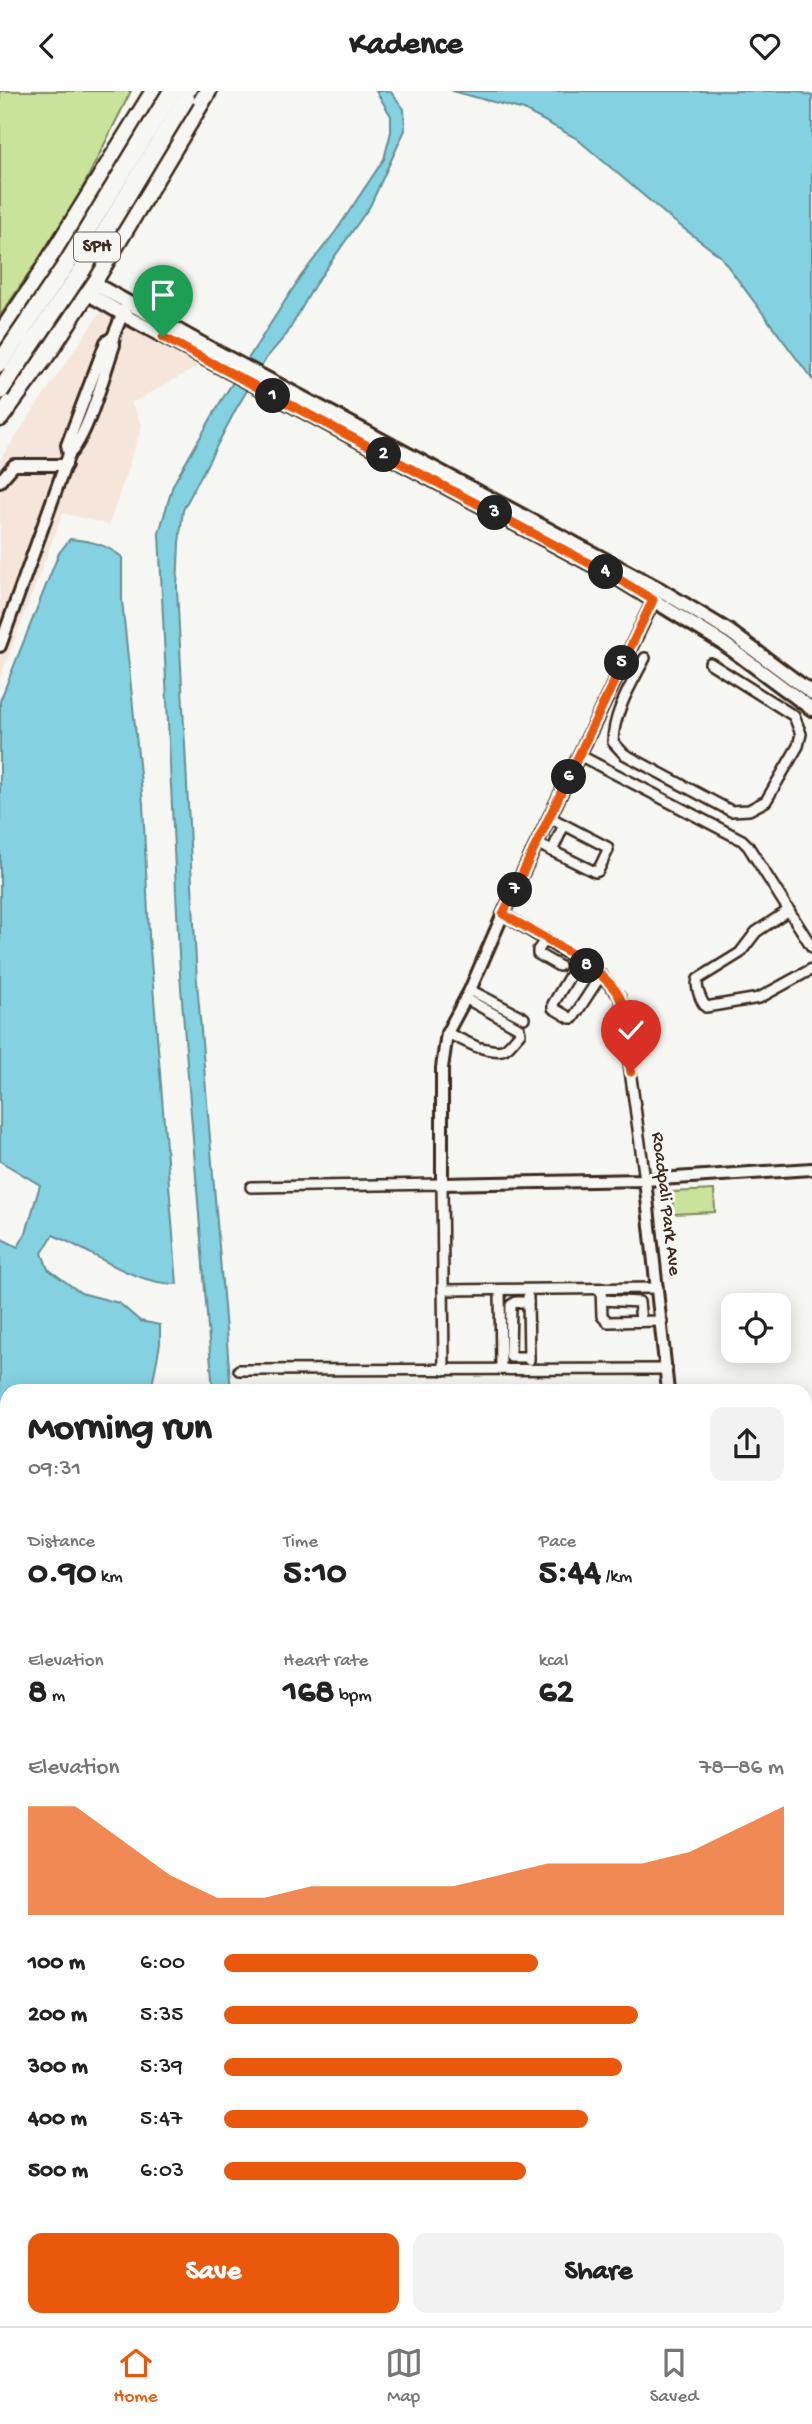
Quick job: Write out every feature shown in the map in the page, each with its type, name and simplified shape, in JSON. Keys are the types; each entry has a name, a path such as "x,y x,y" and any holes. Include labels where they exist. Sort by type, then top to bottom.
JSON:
{"highway":[{"path":"0,335 154,91"},
{"path":"0,418 50,350 90,288 208,91"},
{"name":"SPH","path":"0,363 184,93"},
{"name":"SPH","path":"0,391 82,271 184,93"}],"main road":[{"path":"51,258 90,288 166,331 605,571 730,632 812,693"},
{"path":"656,594 812,709"}],"street":[{"path":"0,646 67,459 76,448 86,421 125,308"},
{"path":"0,481 14,465 67,459"},
{"path":"444,1370 442,1068 447,1033 468,994 503,914 656,594"},
{"path":"645,657 613,729 613,742 624,754 731,811 758,807 766,801 798,746 801,734 794,716 710,663"},
{"path":"614,682 629,689"},
{"path":"596,719 613,729"},
{"path":"579,755 742,840 812,947"},
{"path":"538,843 595,872 598,871 607,847 551,818"},
{"path":"552,851 564,825"},
{"path":"789,910 756,932 740,953 698,978 696,983 702,1003 706,1007 759,998 812,969"},
{"name":"Roadpali Park Ave","path":"503,914 601,975 620,997 645,1180 668,1384"},
{"path":"546,939 538,954 558,968 567,953"},
{"path":"579,960 553,1008 573,1018 601,975"},
{"path":"468,994 524,1018"},
{"path":"447,1033 480,1048 500,1052 520,1033 519,1028 468,994"},
{"path":"251,1187 645,1180 812,1169"},
{"path":"443,1290 658,1288"},
{"path":"601,1289 602,1315 608,1321 662,1321"},
{"path":"500,1290 501,1369"},
{"path":"528,1290 529,1369"},
{"path":"601,1300 639,1302 641,1321"},
{"path":"528,1303 516,1302 511,1305 510,1354 511,1357 529,1357"},
{"path":"239,1370 667,1369"}],"shaded area":[{"path":"101,311 199,366 131,403 142,425 109,525 63,513 0,678 0,460"}],"green space":[{"path":"0,91 131,91 71,211 0,316"},
{"path":"714,1190 715,1212 673,1214 672,1192"}],"water":[{"path":"376,91 390,91 404,109 405,130 370,206 314,286 287,334 267,357 236,409 183,510 177,588 197,982 230,1384 212,1384 180,975 159,533 173,485 221,401 301,276 336,231 384,159 391,132 391,116"},
{"path":"452,91 798,91 812,96 812,379 720,256 670,218 576,138 524,110"},
{"path":"70,539 98,544 122,557 122,600 143,803 149,936 177,1284 144,1279 53,1235 42,1253 48,1269 81,1293 119,1303 140,1321 160,1325 160,1344 152,1384 0,1384 0,1238 18,1247 26,1233 40,1185 0,1161 0,701 59,553"}],"route":[{"path":"163,337 617,578 653,600 503,914 601,975 620,997 631,1072"}]}
